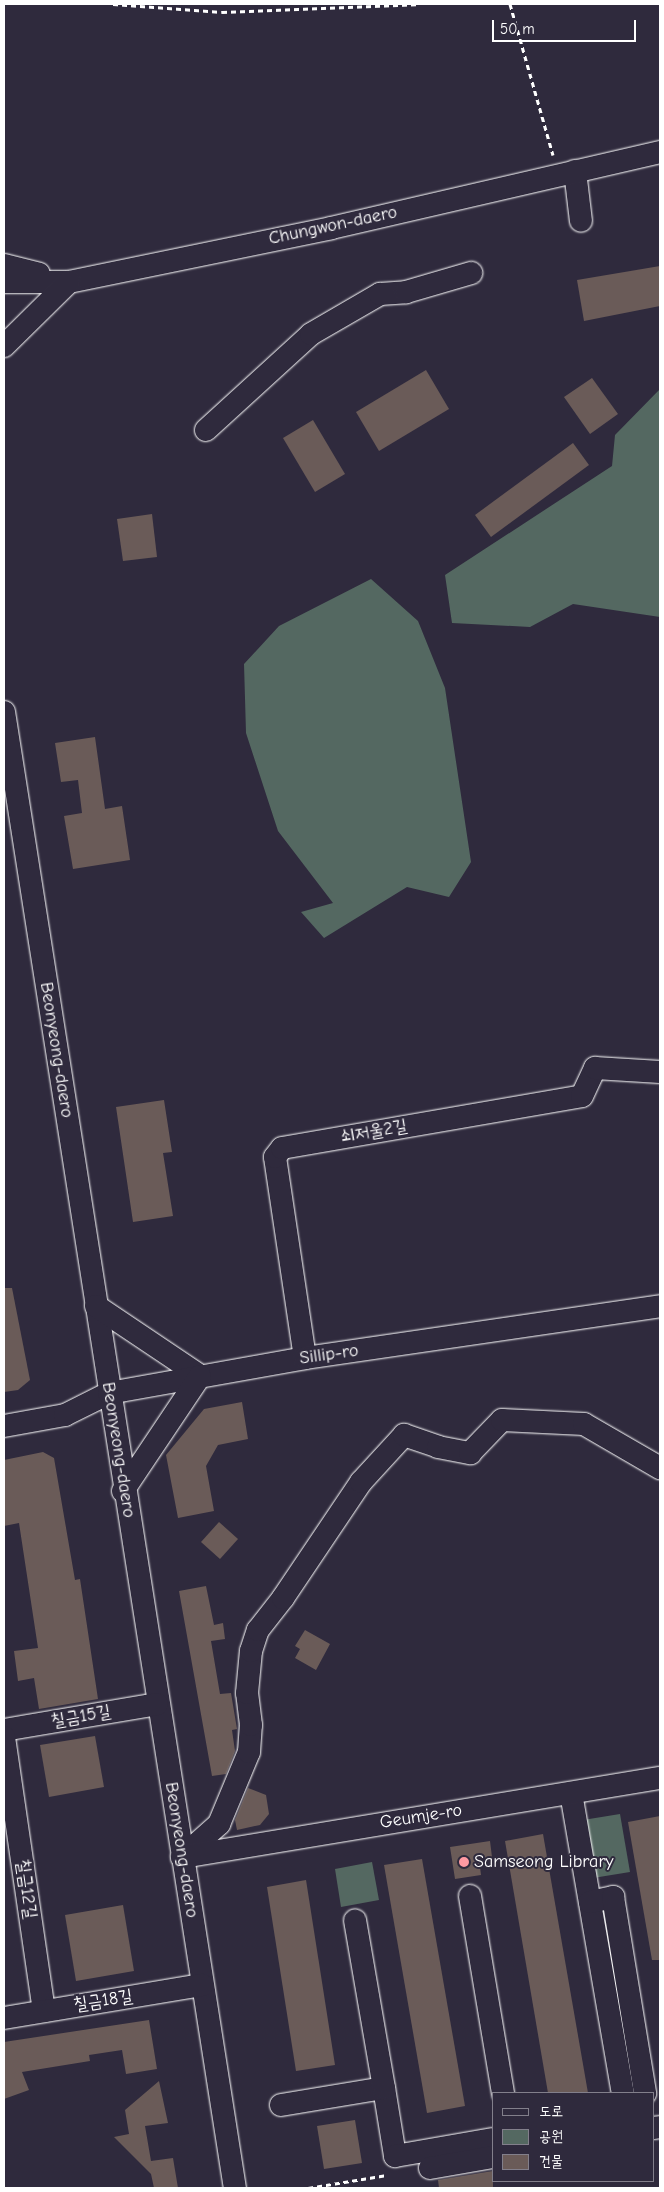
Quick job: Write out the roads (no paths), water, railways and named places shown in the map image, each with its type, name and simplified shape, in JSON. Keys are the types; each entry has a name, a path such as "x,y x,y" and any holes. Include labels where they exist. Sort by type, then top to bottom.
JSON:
{"street":[{"name":"Chungwon-daero","path":"4,282 69,282 331,228 660,152"},
{"path":"567,173 581,221"},
{"path":"4,265 69,282"},
{"path":"206,430 311,334 380,294 406,292 470,273"},
{"path":"4,346 69,282"},
{"name":"Beonyeong-daero","path":"4,712 123,1491 235,2188"},
{"name":"쇠저울2길","path":"305,1358 275,1157 282,1148 582,1096 595,1068 660,1072"},
{"path":"96,1306 200,1376 123,1491"},
{"name":"Sillip-ro","path":"4,1426 65,1415 109,1393 200,1376 305,1358 660,1306"},
{"path":"182,1857 219,1824 249,1752 251,1725 247,1693 251,1650 258,1630 283,1598 361,1482 404,1434 438,1447 470,1453 502,1420 584,1424 660,1468"},
{"name":"칠금15길","path":"4,1730 157,1704"},
{"name":"칠금12길","path":"4,1737 44,2011"},
{"name":"Geumje-ro","path":"182,1857 660,1778"},
{"path":"571,1793 622,2092"},
{"path":"470,1896 503,2092"},
{"path":"590,1902 613,1897 646,2092"},
{"path":"355,1920 395,2156 430,2169 492,2157"},
{"name":"칠금18길","path":"4,2018 202,1985"},
{"path":"281,2105 384,2088"},
{"path":"430,2169 492,2139"}],"place":[{"name":"Samseong Library","path":"464,1862"}]}
